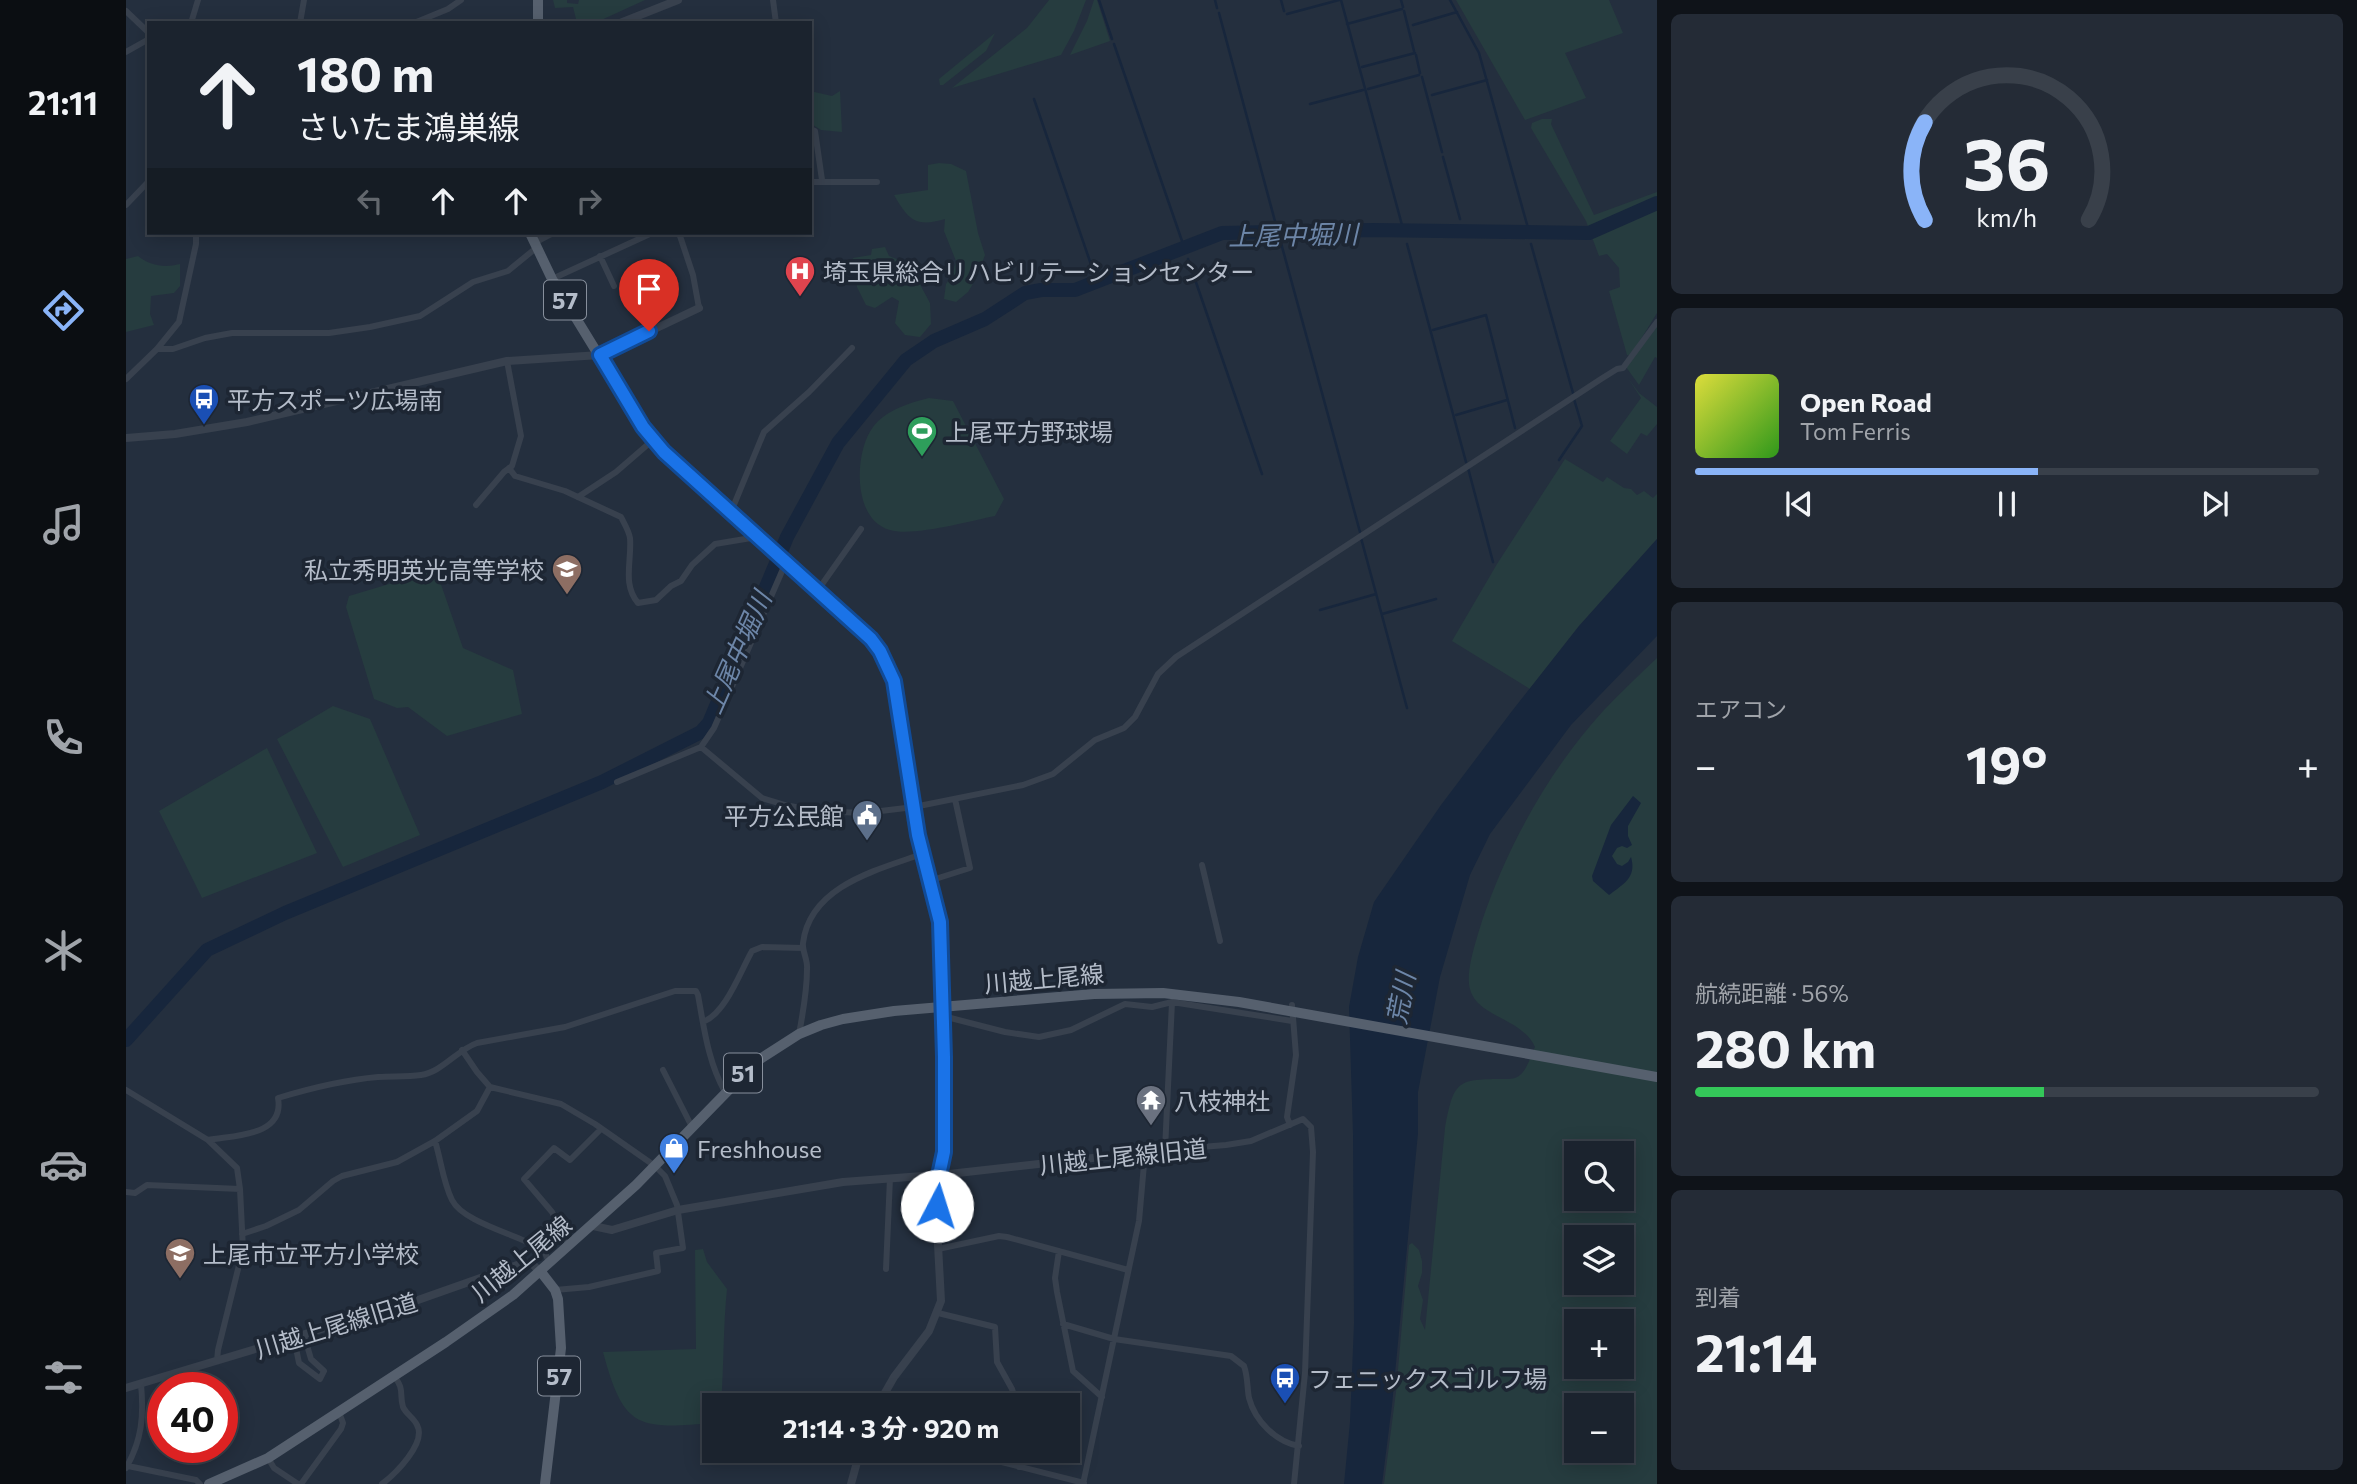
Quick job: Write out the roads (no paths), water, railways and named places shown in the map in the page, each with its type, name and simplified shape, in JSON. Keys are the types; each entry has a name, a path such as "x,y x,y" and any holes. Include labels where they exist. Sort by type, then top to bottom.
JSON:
{"main road":[{"path":"538,0 538,21"},
{"name":"57","path":"533,241 552,279 653,440 871,639 887,664 897,695 922,854 942,938 943,1012"},
{"name":"川越上尾線","path":"209,1484 268,1458 481,1318 541,1272 593,1226 656,1166 757,1061 799,1034 821,1025 856,1017 943,1012 1094,994 1163,993 1267,1007 1657,1077"},
{"name":"57","path":"541,1272 555,1290 559,1306 561,1348 545,1484"}],"street":[{"path":"192,21 198,0"},
{"path":"300,21 304,0"},
{"path":"419,21 449,9 461,0"},
{"path":"626,21 678,0"},
{"path":"774,0 776,21"},
{"path":"126,10 147,31"},
{"path":"126,52 147,40"},
{"path":"812,130 815,131 822,180"},
{"path":"812,182 877,182"},
{"path":"126,205 147,183"},
{"path":"126,379 157,349 179,322 196,235"},
{"path":"552,279 647,235"},
{"path":"126,438 175,434 247,422 507,361 600,355 699,308 693,275 680,235"},
{"path":"157,349 173,349 205,338 232,333 329,333 420,316 473,282 508,271 533,241"},
{"path":"600,256 614,286"},
{"path":"701,747 762,798 816,811 864,813 914,807 1041,780 1096,740 1124,728 1135,718 1158,674 1176,657 1591,385 1623,368 1657,322"},
{"path":"731,512 764,432 809,392 852,348"},
{"path":"476,505 490,486 512,466 522,436 507,361"},
{"path":"578,497 616,472 653,440"},
{"path":"509,468 515,476 565,491 621,517 630,535 630,594 638,603 656,600 681,581 692,565 715,544 759,537"},
{"path":"818,590 861,529"},
{"path":"617,782 701,747 714,728 781,557"},
{"path":"929,881 970,868 955,799"},
{"path":"799,1034 808,968 803,948 810,919 842,886 860,875 922,854"},
{"path":"1202,865 1220,941"},
{"path":"703,1022 710,1019 722,1006 752,951 762,947 803,948"},
{"path":"208,1140 258,1133 272,1120 279,1103 278,1098 328,1083 422,1075 462,1050 488,1040 565,1027 675,991 696,991 717,1078 725,1092"},
{"path":"1165,1150 1172,1002"},
{"path":"884,1393 921,1345 938,1313 941,1290 938,1249 939,1175 944,1152 943,1012 1005,1032 1048,1036 1079,1026 1125,1004 1152,1007 1172,1002 1292,1021"},
{"path":"1290,1125 1287,1117 1296,1055 1292,1004"},
{"path":"462,1050 490,1087 561,1104 656,1166 665,1176 678,1210 683,1248 656,1253 658,1271 590,1286 555,1290"},
{"path":"663,1070 692,1127"},
{"path":"242,1234 290,1215 342,1176 397,1162 435,1141 477,1111 490,1087"},
{"path":"126,1090 208,1140 237,1168 242,1234 241,1260 217,1361"},
{"name":"川越上尾線旧道","path":"678,1210 835,1183 1226,1146 1251,1141 1303,1119 1311,1127 1313,1152 1305,1373 1299,1446"},
{"path":"569,1246 552,1212 524,1179 554,1148 570,1160 600,1130"},
{"path":"435,1141 456,1206 472,1218 537,1247 545,1253 550,1264"},
{"path":"1004,1463 1084,1483 1139,1221 1145,1153"},
{"path":"886,1269 890,1178"},
{"path":"126,1192 135,1193 146,1185 240,1189"},
{"path":"593,1226 612,1230 678,1210"},
{"path":"938,1249 999,1236 1128,1270"},
{"path":"1059,1251 1055,1278 1073,1371 1102,1397"},
{"name":"川越上尾線旧道","path":"126,1388 463,1286 523,1263 531,1263 541,1272"},
{"path":"938,1313 995,1327 996,1363 1013,1393"},
{"path":"1063,1324 1114,1339 1226,1354 1238,1360 1247,1374 1251,1404 1263,1424 1280,1440 1299,1446 1294,1484"},
{"path":"294,1338 299,1363 320,1379 324,1371 311,1359 304,1335"},
{"path":"382,1484 404,1466 419,1433 418,1425 403,1407 402,1389 394,1376"},
{"path":"141,1384 144,1411 142,1427 127,1467 196,1480 200,1484"},
{"path":"268,1458 274,1468 300,1484 341,1429 343,1423 339,1412"},
{"path":"851,1484 857,1463"}],"water":[{"name":"荒川","path":"1657,539 1657,636 1571,725 1490,834 1470,875 1440,977 1418,1092 1418,1133 1382,1484 1344,1484 1350,1422 1354,1323 1349,1007 1358,957 1374,902 1441,805 1512,711 1579,626"},
{"path":"1633,796 1641,803 1628,826 1632,845 1617,848 1612,856 1617,864 1622,866 1631,857 1632,870 1628,880 1609,895 1593,881 1592,876 1611,825"}],"waterway":[{"path":"1099,0 1112,39"},
{"path":"1215,0 1217,8"},
{"path":"1281,0 1284,11"},
{"path":"1287,14 1339,0"},
{"path":"1341,0 1402,225"},
{"path":"1401,0 1403,7"},
{"path":"1450,0 1479,53 1528,228"},
{"path":"1347,24 1402,9"},
{"path":"1404,11 1414,51"},
{"path":"1413,25 1457,12"},
{"path":"1219,13 1276,225"},
{"path":"1114,44 1182,241"},
{"path":"1362,67 1415,53"},
{"path":"1416,55 1420,73"},
{"path":"1368,89 1419,75"},
{"path":"1422,77 1442,152"},
{"path":"1432,95 1487,80"},
{"path":"1310,104 1363,90"},
{"path":"1034,99 1095,276"},
{"path":"1443,157 1460,219"},
{"name":"上尾中堀川","path":"126,1040 207,950 285,913 602,782 701,732 709,723 787,537 838,443 906,360 934,341 985,319 1025,293 1075,290 1222,233 1373,230 1589,233 1657,203"},
{"path":"1281,243 1360,532"},
{"path":"1407,244 1466,462"},
{"path":"1531,244 1573,393"},
{"path":"1188,259 1262,474"},
{"path":"1433,330 1486,315 1515,428"},
{"path":"1559,460 1582,426 1574,399"},
{"path":"1456,415 1507,400"},
{"path":"1468,468 1493,562"},
{"path":"1361,538 1407,708"},
{"path":"1320,610 1376,594"},
{"path":"1382,614 1436,599"}],"place":[{"name":"埼玉県総合リハビリテーションセンター","path":"800,298"},
{"name":"平方スポーツ広場南","path":"204,426"},
{"name":"上尾平方野球場","path":"922,458"},
{"name":"私立秀明英光高等学校","path":"567,596"},
{"name":"平方公民館","path":"867,842"},
{"name":"八枝神社","path":"1151,1127"},
{"name":"Freshhouse","path":"674,1175"},
{"name":"上尾市立平方小学校","path":"180,1280"},
{"name":"フェニックスゴルフ場","path":"1285,1405"}]}
